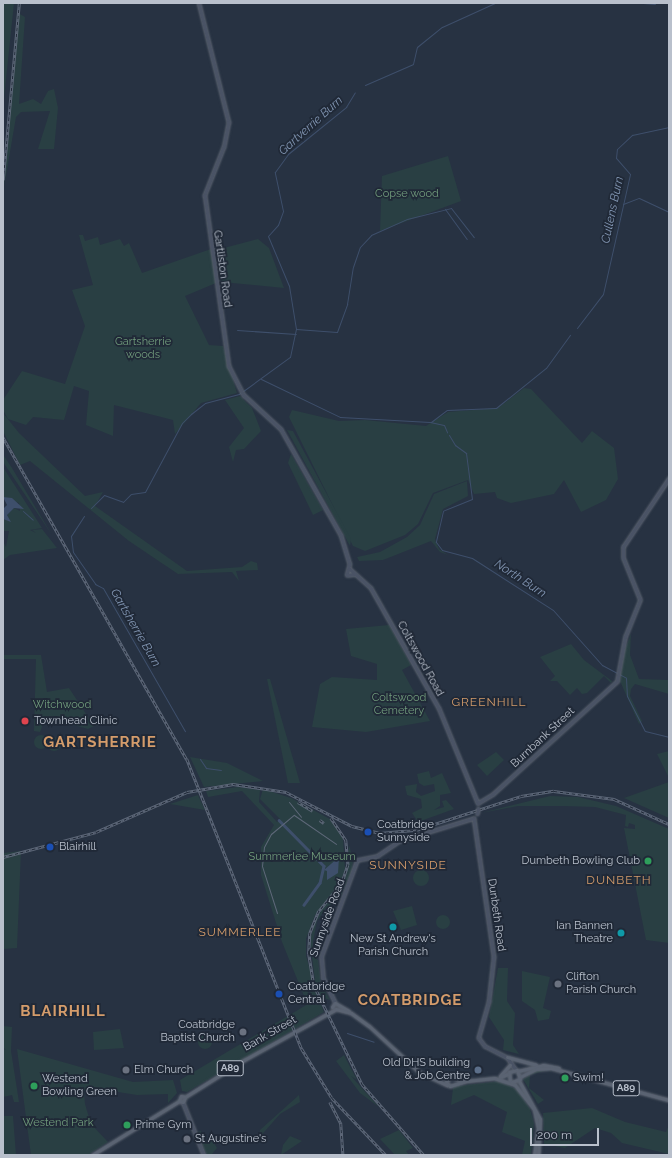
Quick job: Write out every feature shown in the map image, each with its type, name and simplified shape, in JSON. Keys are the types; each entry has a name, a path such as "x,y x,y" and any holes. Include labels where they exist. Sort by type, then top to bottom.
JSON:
{"main road":[{"name":"Gartliston Road","path":"199,3 229,122 224,147 205,195 224,340 232,379 244,395 281,430 341,535 350,569"},
{"name":"Burnbank Street","path":"478,803 493,794 617,681 620,674 625,637 640,600 623,558 625,543 669,478"},
{"name":"Coltswood Road","path":"355,574 348,576 350,569 371,588 439,708 478,803"},
{"path":"474,818 477,814 478,803"},
{"name":"Sunnyside Road","path":"336,1006 323,978 321,957 358,860 377,856 412,836 474,818"},
{"name":"Dunbeth Road","path":"474,818 494,956 489,1002 479,1038 485,1046 508,1057"},
{"name":"Bank Street","path":"324,1015 332,1007 336,1006"},
{"name":"Bank Street","path":"92,1155 180,1101 181,1096 185,1097 324,1015 336,1006"},
{"name":"A89","path":"336,1006 351,1013 419,1072 447,1085 454,1085 466,1081 495,1078 537,1065 551,1066 669,1100"},
{"path":"508,1057 511,1081 527,1098 536,1115 534,1155"},
{"path":"508,1057 537,1065"},
{"path":"508,1057 517,1070 540,1119 538,1155"},
{"path":"495,1078 510,1065"},
{"name":"A89","path":"495,1078 511,1081 520,1079 545,1068 583,1076"},
{"path":"447,1078 447,1085"},
{"name":"A89","path":"434,1079 447,1078 466,1081"},
{"path":"454,1079 454,1085"},
{"path":"185,1097 184,1102 204,1155"},
{"path":"180,1101 184,1102"}],"green space":[{"path":"3,3 14,3 3,108"},
{"path":"18,13 25,17 19,104 33,99 41,104 48,91 54,89 58,108 54,149 38,149 50,111 21,112 16,117 4,187"},
{"name":"Copse wood","path":"448,156 461,201 380,231 382,176"},
{"name":"Gartsherrie woods","path":"79,235 83,235 85,241 98,237 100,245 120,239 124,246 129,243 142,273 211,249 216,283 185,296 209,345 223,346 237,393 201,403 175,434 173,420 114,405 113,436 86,425 89,391 74,386 64,420 33,417 26,425 8,419 3,410 3,400 22,371 65,384 85,326 72,290 93,285"},
{"path":"258,239 269,248 284,288 222,282 220,249"},
{"path":"524,388 531,389 582,443 592,431 614,448 618,479 606,500 581,512 564,480 554,494 511,503 497,498 495,492 474,494 468,480 433,493 418,524 405,535 365,551 353,546 289,417 292,410 339,421 365,420 426,426 448,412 498,408"},
{"path":"240,396 252,408 261,431 244,449 236,450 233,462 229,447 244,428 225,400"},
{"path":"3,413 19,433 85,496 103,492 95,506 187,571 242,567 251,561 257,563 258,570 236,571 239,581 232,572 178,574 129,541 30,461 20,465 3,431"},
{"path":"287,430 293,431 351,539 350,546"},
{"path":"291,454 323,510 313,515 288,463"},
{"path":"4,456 12,468 52,535 3,462"},
{"path":"3,467 42,528 30,530 36,533 32,530 42,529 57,548 10,555 3,560 3,541 6,547 9,531 3,531 3,519 10,521 7,515 14,508 20,511 19,503 3,497"},
{"path":"467,481 468,496 443,509 435,539 439,549 448,555 440,552 431,541 383,560 359,561 357,557 380,552 407,537 420,525 434,494"},
{"name":"Coltswood Cemetery","path":"389,625 411,665 402,670 430,721 366,732 312,727 320,684 332,677 377,680 377,664 351,656 346,629"},
{"path":"631,634 630,655 639,679 669,680 669,694 635,684 631,689 630,696 642,721 639,724 620,681 625,649"},
{"path":"571,644 584,660 612,681 611,683 604,676 587,693 582,694 577,688 570,695 557,681 550,681 555,676 540,657"},
{"name":"Witchwood","path":"3,655 41,655 47,692 69,688 94,726 88,729 52,719 45,719 40,732 34,731 36,659 3,659"},
{"path":"267,679 270,679 300,783 288,783"},
{"path":"38,735 44,735 48,739 48,745 44,749 38,749 34,745 34,739"},
{"path":"51,737 57,737 61,741 61,747 57,751 51,751 47,747 47,741"},
{"path":"669,751 669,778 657,754"},
{"path":"496,752 504,760 487,776 477,765"},
{"path":"190,757 227,763 263,781 204,787"},
{"path":"429,771 431,778 442,773 451,793 440,795 440,806 434,810 444,807 442,801 446,800 454,809 418,822 412,813 422,808 421,799 407,795 405,786 417,784 416,792 421,796 435,791 434,784 424,786 419,783 417,774"},
{"path":"669,782 669,818 624,798"},
{"name":"Summerlee Museum","path":"238,787 260,790 259,802 277,822 280,819 260,799 263,789 291,798 330,819 343,838 345,870 338,886 315,915 306,939 306,956 319,1000 313,1000 307,982 309,999 304,996 282,942 261,875 261,847 274,825 242,791 208,797 206,791"},
{"path":"198,795 205,810 170,804"},
{"path":"550,796 578,797 616,806 669,829 669,943 646,940 624,828 635,829 635,825 629,823 628,827 625,826 626,815 595,807 563,806 518,806 481,813"},
{"path":"349,845 353,859 352,870 339,900 326,908 317,921 313,942 313,956 318,960 321,984 330,1000 321,997 315,981 310,940 315,921 345,879"},
{"path":"21,851 17,948 4,949 3,973 3,853"},
{"path":"418,870 424,870 429,875 427,884 424,886 418,886 413,881 413,875"},
{"path":"412,906 417,925 401,930 393,911"},
{"path":"440,915 446,915 450,919 450,925 446,929 440,929 436,925 436,919"},
{"path":"498,968 508,968 507,1001 515,1013 513,1045 519,1054 503,1050 504,1040 489,1017"},
{"path":"522,971 550,977 543,1008 551,1011 549,1019 538,1021 535,1010 522,1001"},
{"path":"308,1004 321,1005 324,1012 187,1092 182,1091 180,1080"},
{"path":"3,1026 12,1027 11,1051 19,1102 14,1102 12,1095 3,1097 3,1049 6,1050 3,1047"},
{"path":"120,1029 124,1048 94,1050 93,1032"},
{"path":"202,1035 208,1035 212,1039 212,1045 208,1049 202,1049 198,1045 198,1039"},
{"name":"Westend Park","path":"17,1049 133,1082 173,1080 177,1093 168,1103 168,1094 137,1095 87,1087 84,1092 85,1104 91,1124 108,1142 88,1155 31,1155"},
{"path":"344,1055 357,1080 351,1076 379,1107 360,1093 336,1061"},
{"path":"548,1070 530,1075 529,1088 544,1100 538,1104 523,1079 536,1071"},
{"path":"500,1081 518,1090 530,1109 534,1123 531,1155 522,1155 525,1141 502,1132 507,1112 474,1095 451,1105 453,1088 457,1086"},
{"path":"299,1095 300,1102 280,1114 258,1139 260,1130"},
{"path":"592,1108 625,1122 666,1132 669,1125 669,1154 622,1143 611,1133 595,1128 565,1148 544,1144 543,1113"},
{"path":"3,1116 13,1116 16,1155 3,1155"},
{"path":"399,1130 413,1148 406,1151 409,1155 395,1155 380,1139"},
{"path":"201,1131 204,1142 211,1138 217,1148 212,1154 207,1155 197,1132"},
{"path":"290,1136 302,1141 281,1155 283,1145"}],"water":[{"path":"3,497 12,498 24,509 14,508 7,515 11,522 3,519 3,509 7,505"},
{"path":"339,857 338,873 327,880 327,871 324,870"}],"waterway":[{"name":"Gartverrie Burn","path":"365,85 413,64 417,47 442,27 495,3"},
{"name":"Gartverrie Burn","path":"643,3 655,4"},
{"name":"Gartsherrie Burn","path":"91,508 104,495 123,502 131,494 145,492 182,423 191,414 205,403 239,394 290,357 296,329 289,286 268,236 278,225 283,211 275,172 288,154 346,107 355,92"},
{"name":"Cullens Burn","path":"577,328 603,294 630,174 616,158 617,149 632,135 669,127"},
{"path":"623,204 639,198 669,212"},
{"name":"Gartsherrie Burn","path":"296,329 337,332 347,304 353,267 360,247 371,235 407,219 451,208 474,237"},
{"path":"445,209 467,239"},
{"path":"237,330 296,334"},
{"name":"Cullens Burn","path":"431,422 447,410 496,408 546,368 570,335"},
{"name":"North Burn","path":"261,379 340,417 430,422 444,425 447,432"},
{"name":"North Burn","path":"449,435 455,445 466,453 472,499 443,511 436,542 442,550 472,558 553,610 602,665 626,678 627,696 645,731 669,737"},
{"path":"23,511 33,520"},
{"name":"Gartsherrie Burn","path":"84,516 71,536 73,552 95,584 103,588 185,731"},
{"name":"Gartsherrie Burn","path":"200,759 206,768 221,770"},
{"name":"Gartsherrie Burn","path":"279,820 324,866 320,883 304,905"},
{"path":"347,1033 374,1042"}],"tram line":[{"path":"289,802 301,817"},
{"path":"277,913 262,866 264,847 271,834 294,815 336,844"}],"railway":[{"path":"3,180 19,3"},
{"path":"3,437 187,759 302,1049 332,1098 386,1155"},
{"path":"3,857 96,832 187,792 233,784 286,792 352,826 380,833 416,830 521,796 554,791 614,799 669,824"},
{"path":"298,802 313,811"},
{"path":"331,818 346,840 348,865 342,883 319,911 310,933 309,954 314,985 362,1084 424,1155"},
{"path":"320,820 324,823"},
{"path":"330,1102 341,1124 343,1155"}],"place":[{"name":"Townhead Clinic","path":"25,721"},
{"name":"Coatbridge Sunnyside","path":"368,832"},
{"name":"Blairhill","path":"50,847"},
{"name":"Dumbeth Bowling Club","path":"648,861"},
{"name":"New St Andrew's Parish Church","path":"393,927"},
{"name":"Ian Bannen Theatre","path":"621,933"},
{"name":"Clifton Parish Church","path":"558,984"},
{"name":"Coatbridge Central","path":"279,994"},
{"name":"Coatbridge Baptist Church","path":"243,1032"},
{"name":"Elm Church","path":"126,1070"},
{"name":"Old DHS building & Job Centre","path":"478,1070"},
{"name":"Swim!","path":"565,1078"},
{"name":"Westend Bowling Green","path":"34,1086"},
{"name":"Prime Gym","path":"127,1125"},
{"name":"St Augustine's","path":"187,1139"}],"district":[{"name":"GREENHILL","path":"489,703"},
{"name":"GARTSHERRIE","path":"100,743"},
{"name":"SUNNYSIDE","path":"408,866"},
{"name":"DUNBETH","path":"619,881"},
{"name":"SUMMERLEE","path":"240,933"},
{"name":"COATBRIDGE","path":"410,1001"},
{"name":"BLAIRHILL","path":"63,1012"}]}
